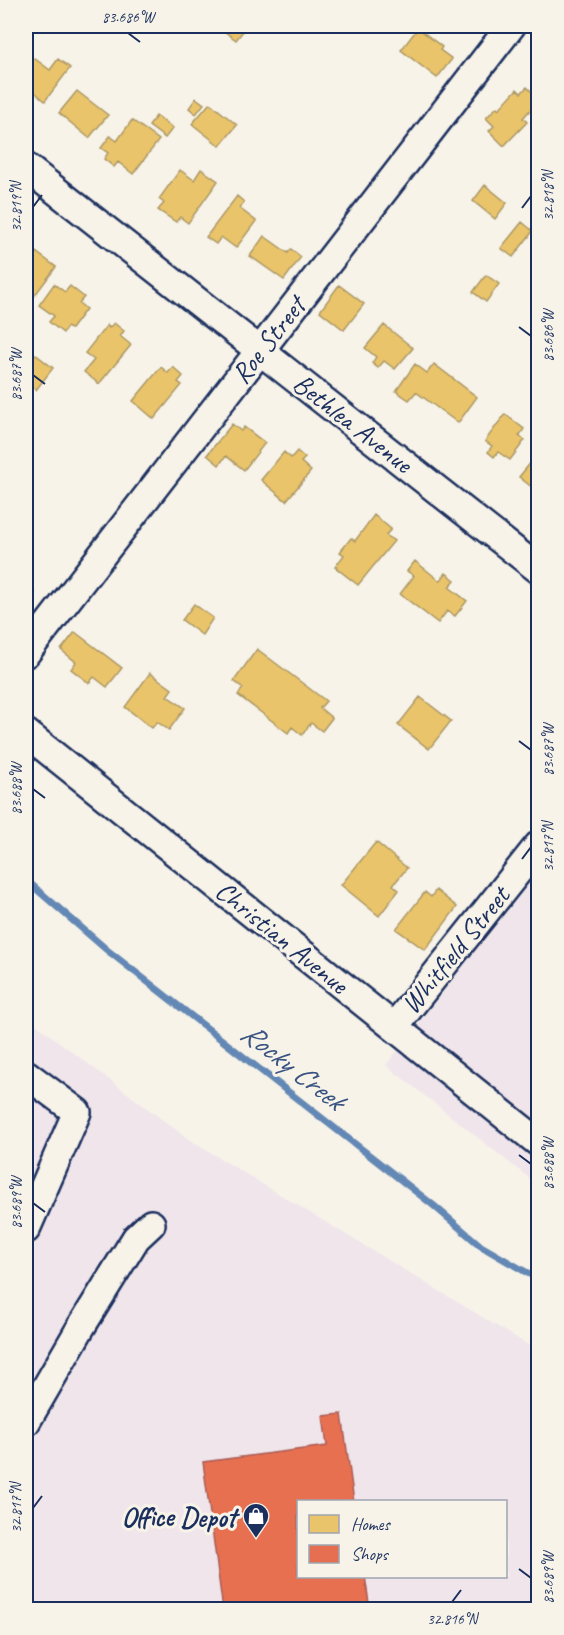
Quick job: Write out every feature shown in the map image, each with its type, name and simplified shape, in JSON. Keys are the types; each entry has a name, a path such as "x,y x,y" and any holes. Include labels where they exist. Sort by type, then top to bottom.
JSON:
{"street":[{"name":"Roe Street","path":"26,653 511,26"},
{"name":"Bethlea Avenue","path":"26,167 538,569"},
{"name":"Christian Avenue","path":"26,733 538,1142"},
{"name":"Whitfield Street","path":"394,1027 538,846"},
{"path":"26,1074 77,1112 26,1229"},
{"path":"26,1422 136,1238 151,1224"}],"shaded area":[{"path":"538,870 538,1185 386,1065"},
{"path":"26,1017 188,1139 538,1351 538,1609 26,1609"}],"building: Homes":[{"path":"217,26 247,26 236,40"},
{"path":"418,28 442,47 440,50 452,59 437,78 401,50"},
{"path":"34,58 50,70 58,59 70,68 45,101 30,88 26,93 26,69"},
{"path":"527,87 538,98 538,101 523,118 527,122 504,146 489,131 494,126 486,118 497,107 499,109 517,89 521,93"},
{"path":"77,91 108,115 89,138 59,113"},
{"path":"196,98 204,104 196,114 189,108"},
{"path":"210,103 237,125 220,146 192,124"},
{"path":"156,116 173,128 165,138 149,126"},
{"path":"132,120 159,140 133,174 118,162 114,167 104,159 108,153 101,148 110,136 117,141"},
{"path":"201,169 218,181 188,223 180,217 176,222 158,210 164,203 159,199 180,170 194,180"},
{"path":"485,185 507,203 495,219 473,201"},
{"path":"237,196 244,202 239,208 256,221 236,248 221,237 216,244 206,237"},
{"path":"522,222 533,231 513,257 501,248"},
{"path":"264,236 288,253 291,249 301,257 284,280 250,256"},
{"path":"26,251 33,257 36,252 56,267 26,307"},
{"path":"486,275 499,284 486,302 473,292"},
{"path":"54,284 65,292 70,286 84,297 79,303 86,309 71,329 67,327 63,333 49,322 54,316 39,305"},
{"path":"339,285 364,304 344,330 320,311"},
{"path":"114,323 124,331 120,336 131,345 99,384 84,372 94,360 85,353 107,325 109,328"},
{"path":"384,325 413,348 395,369 384,361 378,368 372,363 376,357 365,348"},
{"path":"34,353 53,368 36,390 26,381 26,364"},
{"path":"415,364 427,373 434,364 477,397 458,423 416,392 409,400 396,391"},
{"path":"161,367 168,373 173,367 183,376 178,382 182,385 154,419 133,401"},
{"path":"505,414 524,429 519,436 525,440 510,460 498,452 494,457 488,452 492,446 485,441"},
{"path":"232,424 241,431 244,427 265,443 244,470 226,456 219,465 207,455"},
{"path":"297,451 305,458 301,462 311,471 286,501 261,480 284,452 291,458"},
{"path":"538,455 538,492 519,477"},
{"path":"374,515 391,529 386,535 394,541 358,585 335,567 344,555 340,552 351,538 355,541"},
{"path":"415,561 440,581 446,573 455,580 449,587 467,601 455,616 447,611 438,623 400,594 414,576 407,571"},
{"path":"26,587 35,593 26,606"},
{"path":"194,604 213,618 202,635 182,620"},
{"path":"75,632 122,668 107,687 94,677 89,683 71,669 76,662 61,650"},
{"path":"257,649 326,701 320,708 332,718 322,731 311,723 302,735 292,727 288,733 238,695 243,688 234,681"},
{"path":"150,673 172,689 167,696 185,708 169,730 157,722 152,728 125,707"},
{"path":"420,697 451,721 429,749 398,725"},
{"path":"376,842 407,868 393,885 399,890 379,916 341,885"},
{"path":"436,890 457,907 425,950 396,929 425,892 431,897"}],"building: Shops":[{"name":"Office Depot","path":"342,1414 354,1500 297,1500 297,1578 365,1578 370,1610 223,1610 203,1462 327,1446 323,1416"}],"waterway":[{"name":"Rocky Creek","path":"26,880 107,950 433,1205 481,1246 538,1279"}],"place":[{"name":"Office Depot","path":"256,1539"}]}
